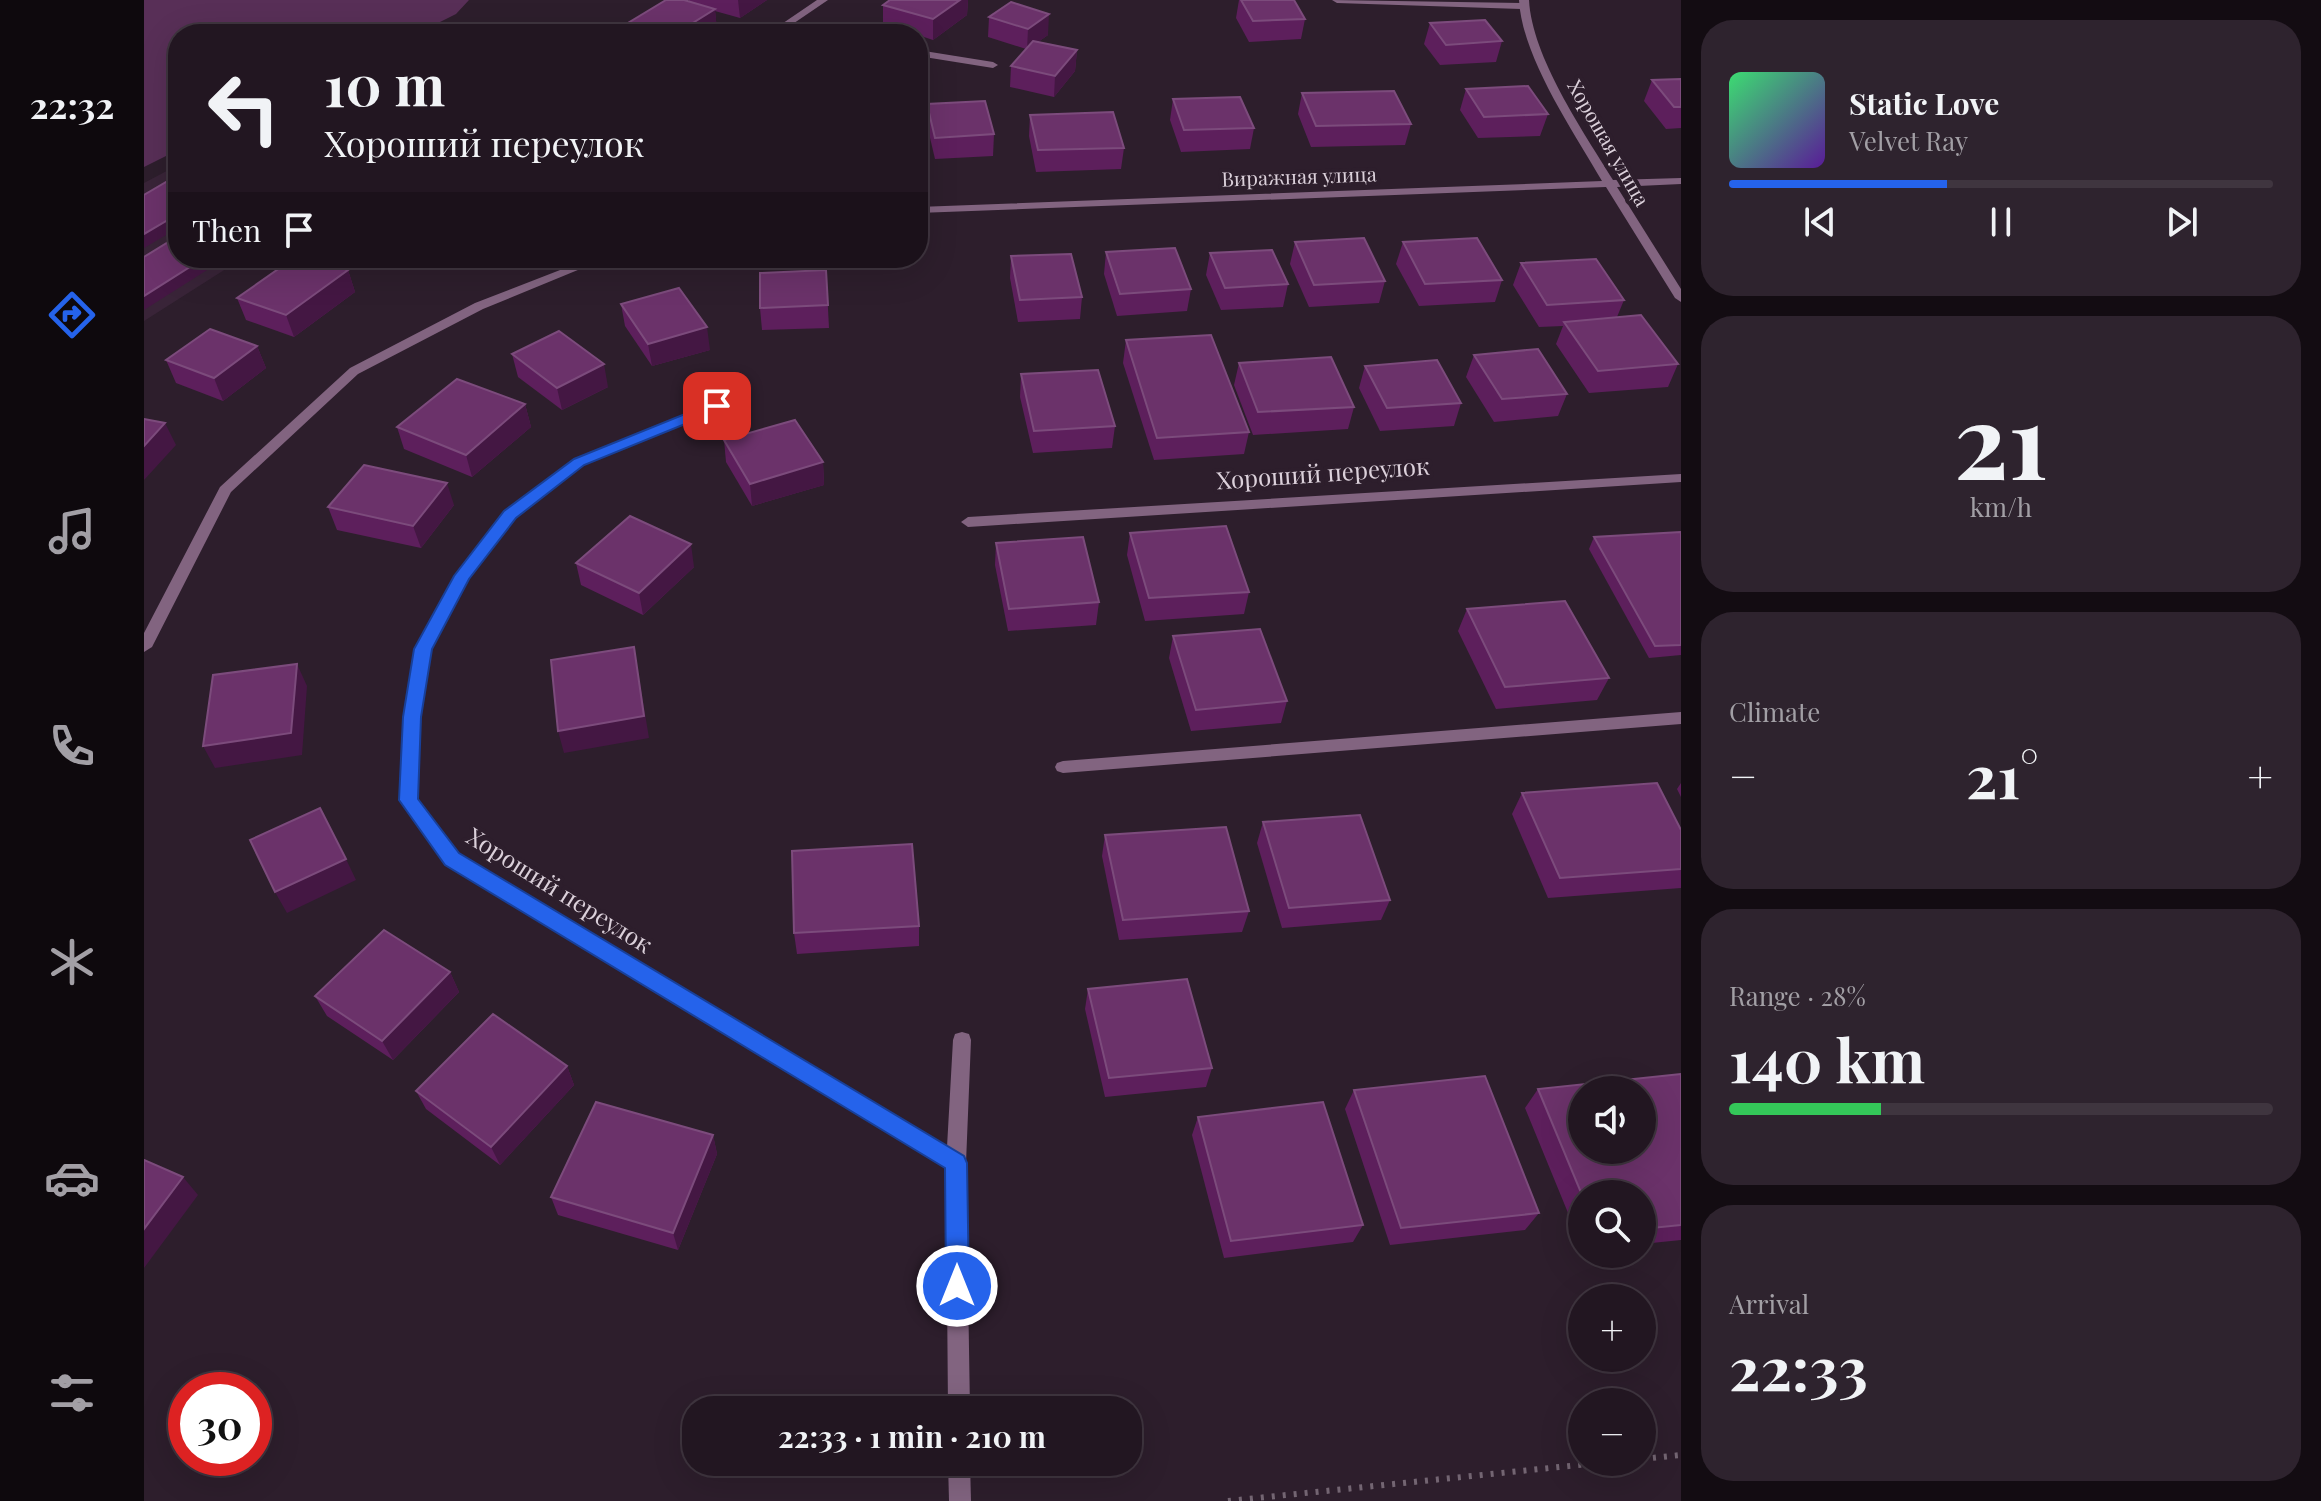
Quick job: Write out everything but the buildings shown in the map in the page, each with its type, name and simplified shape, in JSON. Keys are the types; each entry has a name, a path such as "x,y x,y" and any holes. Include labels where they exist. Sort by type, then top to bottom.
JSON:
{"street":[{"path":"786,24 823,0"},
{"path":"1337,0 1522,3"},
{"name":"Хорошая улица","path":"1522,3 1525,26 1536,53 1608,183 1681,298"},
{"path":"928,55 993,65"},
{"name":"Виражная улица","path":"928,210 1681,181"},
{"path":"144,647 225,490 354,371 479,306 576,268"},
{"name":"Хороший переулок","path":"717,406 579,462 510,515 463,576 423,649 412,717 408,800 452,859 956,1163"},
{"name":"Хороший переулок","path":"968,522 1681,478"},
{"path":"1063,767 1681,718"},
{"path":"959,1396 956,1163 962,1040"},
{"path":"959,1476 960,1501"}],"path":[{"path":"1656,1458 1681,1455"},
{"path":"1228,1501 1568,1466"}],"shaded area":[{"path":"144,0 469,0 456,14 436,24 168,24 168,155 144,167"},
{"path":"168,170 168,268 227,268 144,321 144,183"}],"route":[{"path":"717,406 579,462 510,515 463,576 423,649 412,717 408,800 452,859 956,1163 957,1286"}]}
